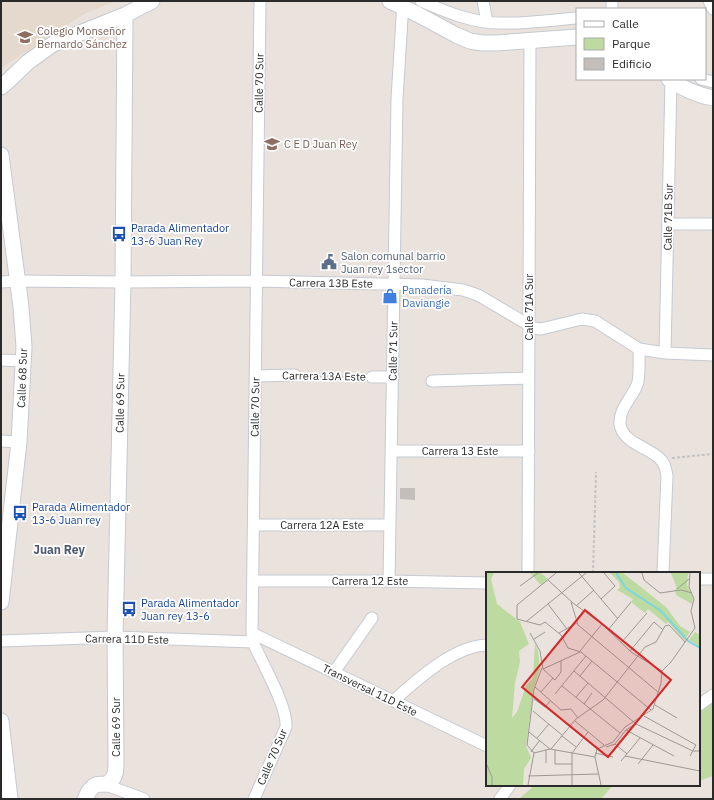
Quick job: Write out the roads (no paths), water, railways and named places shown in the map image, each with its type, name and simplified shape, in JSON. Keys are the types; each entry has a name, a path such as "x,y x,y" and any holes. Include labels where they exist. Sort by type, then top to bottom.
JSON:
{"street":[{"path":"1,87 28,62 52,44 125,15 152,1"},
{"name":"Calle 70 Sur","path":"254,799 286,727 286,721 281,704 253,638 260,1"},
{"path":"421,1 446,11 487,22 501,23 576,18"},
{"path":"483,1 487,22"},
{"path":"708,1 713,9"},
{"path":"399,3 456,35 470,41 482,43 576,37"},
{"name":"Calle 71 Sur","path":"389,581 399,3"},
{"name":"Calle 69 Sur","path":"85,799 89,791 94,786 112,780 115,773 116,758 115,637 123,282 125,15"},
{"name":"Calle 71A Sur","path":"528,572 530,41"},
{"path":"670,80 696,94 713,98"},
{"name":"Calle 71B Sur","path":"665,353 670,80"},
{"name":"Calle 68 Sur","path":"1,154 23,330 24,361 19,442 1,602"},
{"path":"668,224 713,224"},
{"name":"Carrera 13B Este","path":"1,282 256,281 422,285 463,290 478,295 502,308 529,326"},
{"path":"529,326 541,329 582,319 595,321 639,348 665,353 713,355"},
{"path":"639,348 638,384 620,416 620,425 623,433 632,442 660,459 665,466 667,476 663,572"},
{"path":"1,360 24,361"},
{"name":"Carrera 13A Este","path":"255,376 296,375"},
{"name":"Carrera 13A Este","path":"372,377 393,377"},
{"path":"432,381 529,378"},
{"path":"1,442 19,442"},
{"name":"Carrera 13 Este","path":"391,451 529,451"},
{"name":"Carrera 12A Este","path":"254,525 390,524"},
{"path":"700,580 713,579"},
{"name":"Carrera 12 Este","path":"253,581 486,583"},
{"path":"334,672 372,618"},
{"name":"Carrera 11D Este","path":"1,641 115,637 253,638"},
{"name":"Transversal 11D Este","path":"253,638 334,672 486,746"},
{"path":"393,701 424,674 458,653 486,645"},
{"path":"700,704 713,695"},
{"path":"1,721 10,799"},
{"path":"103,784 144,799"},
{"path":"500,799 509,786"}],"place":[{"name":"Colegio Monseñor Bernardo Sánchez","path":"25,37"},
{"name":"C E D Juan Rey","path":"272,144"},
{"name":"Parada Alimentador 13-6 Juan Rey","path":"119,234"},
{"name":"Salon comunal barrio Juan rey 1sector","path":"329,262"},
{"name":"Panadería Daviangie","path":"390,296"},
{"name":"Parada Alimentador 13-6 Juan rey","path":"20,513"},
{"name":"Parada Alimentador Juan rey 13-6","path":"129,609"}],"district":[{"name":"Juan Rey","path":"59,550"}]}
